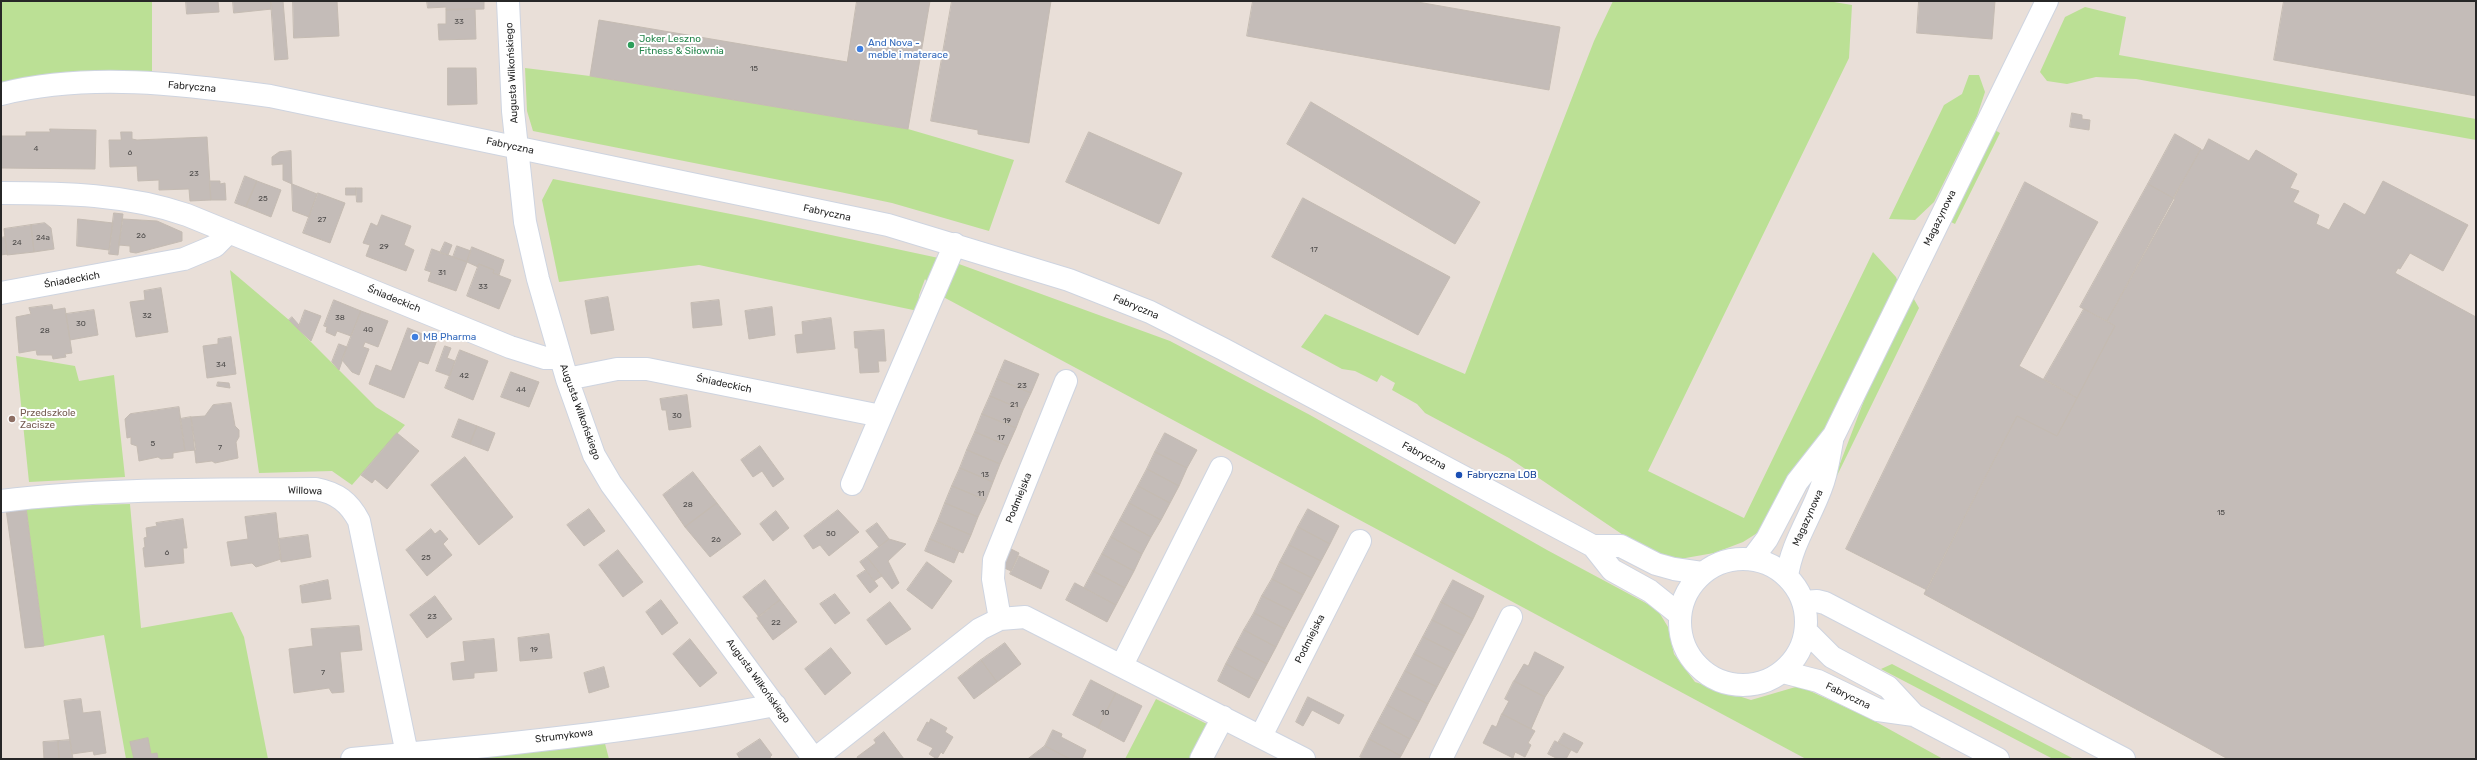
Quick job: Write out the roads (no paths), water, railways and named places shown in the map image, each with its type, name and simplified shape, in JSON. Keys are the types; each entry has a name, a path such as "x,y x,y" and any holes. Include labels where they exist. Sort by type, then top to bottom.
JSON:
{"street":[{"name":"Augusta Wilkońskiego","path":"508,1 513,111 525,222 560,358 594,455 611,484 815,759"},
{"name":"Magazynowa","path":"1752,559 1767,539 1797,482 1834,435 2047,1"},
{"name":"Fabryczna","path":"1,94 29,88 86,83 152,83 201,87 270,96 888,225 955,244 1069,280 1150,312 1593,546 1612,570 1650,591 1680,615"},
{"name":"Śniadeckich","path":"1,193 69,194 133,200 170,209 510,347 545,358 560,358"},
{"name":"Śniadeckich","path":"1,293 184,259 215,246 229,232"},
{"path":"852,484 955,244"},
{"name":"Śniadeckich","path":"567,379 617,369 647,369 881,416"},
{"name":"Podmiejska","path":"1000,619 993,579 994,560 1066,381"},
{"name":"Magazynowa","path":"1787,577 1794,550 1822,488 1834,435"},
{"path":"1122,665 1221,468"},
{"name":"Willowa","path":"1,501 70,493 316,489 330,492 342,498 352,508 359,521 407,754"},
{"name":"Podmiejska","path":"1260,736 1360,540"},
{"name":"Fabryczna","path":"1593,546 1621,546 1656,564 1674,569 1702,573"},
{"path":"1752,559 1777,568 1787,577 1803,602 1806,617 1806,631 1798,654 1783,672 1767,682 1748,686 1730,684 1712,678 1697,667 1686,651 1680,634 1680,615 1687,592 1702,573 1726,561 1752,559"},
{"path":"1803,602 1817,601 1825,603 2124,759"},
{"path":"815,759 980,628 1000,619 1025,617 1122,665 1304,759"},
{"path":"1441,759 1512,618"},
{"name":"Fabryczna","path":"1806,631 1832,657 1888,686 1914,715"},
{"name":"Fabryczna","path":"1783,672 1818,681 1878,710 1914,715 1998,759"},
{"name":"Strumykowa","path":"352,759 631,728 775,705"},
{"path":"1201,759 1223,717"}],"place":[{"name":"Joker Leszno Fitness & Siłownia","path":"631,45"},
{"name":"And Nova - meble i materace","path":"860,49"},
{"name":"MB Pharma","path":"415,337"},
{"name":"Przedszkole Zacisze","path":"12,419"},
{"name":"Fabryczna LOB","path":"1459,475"}]}
